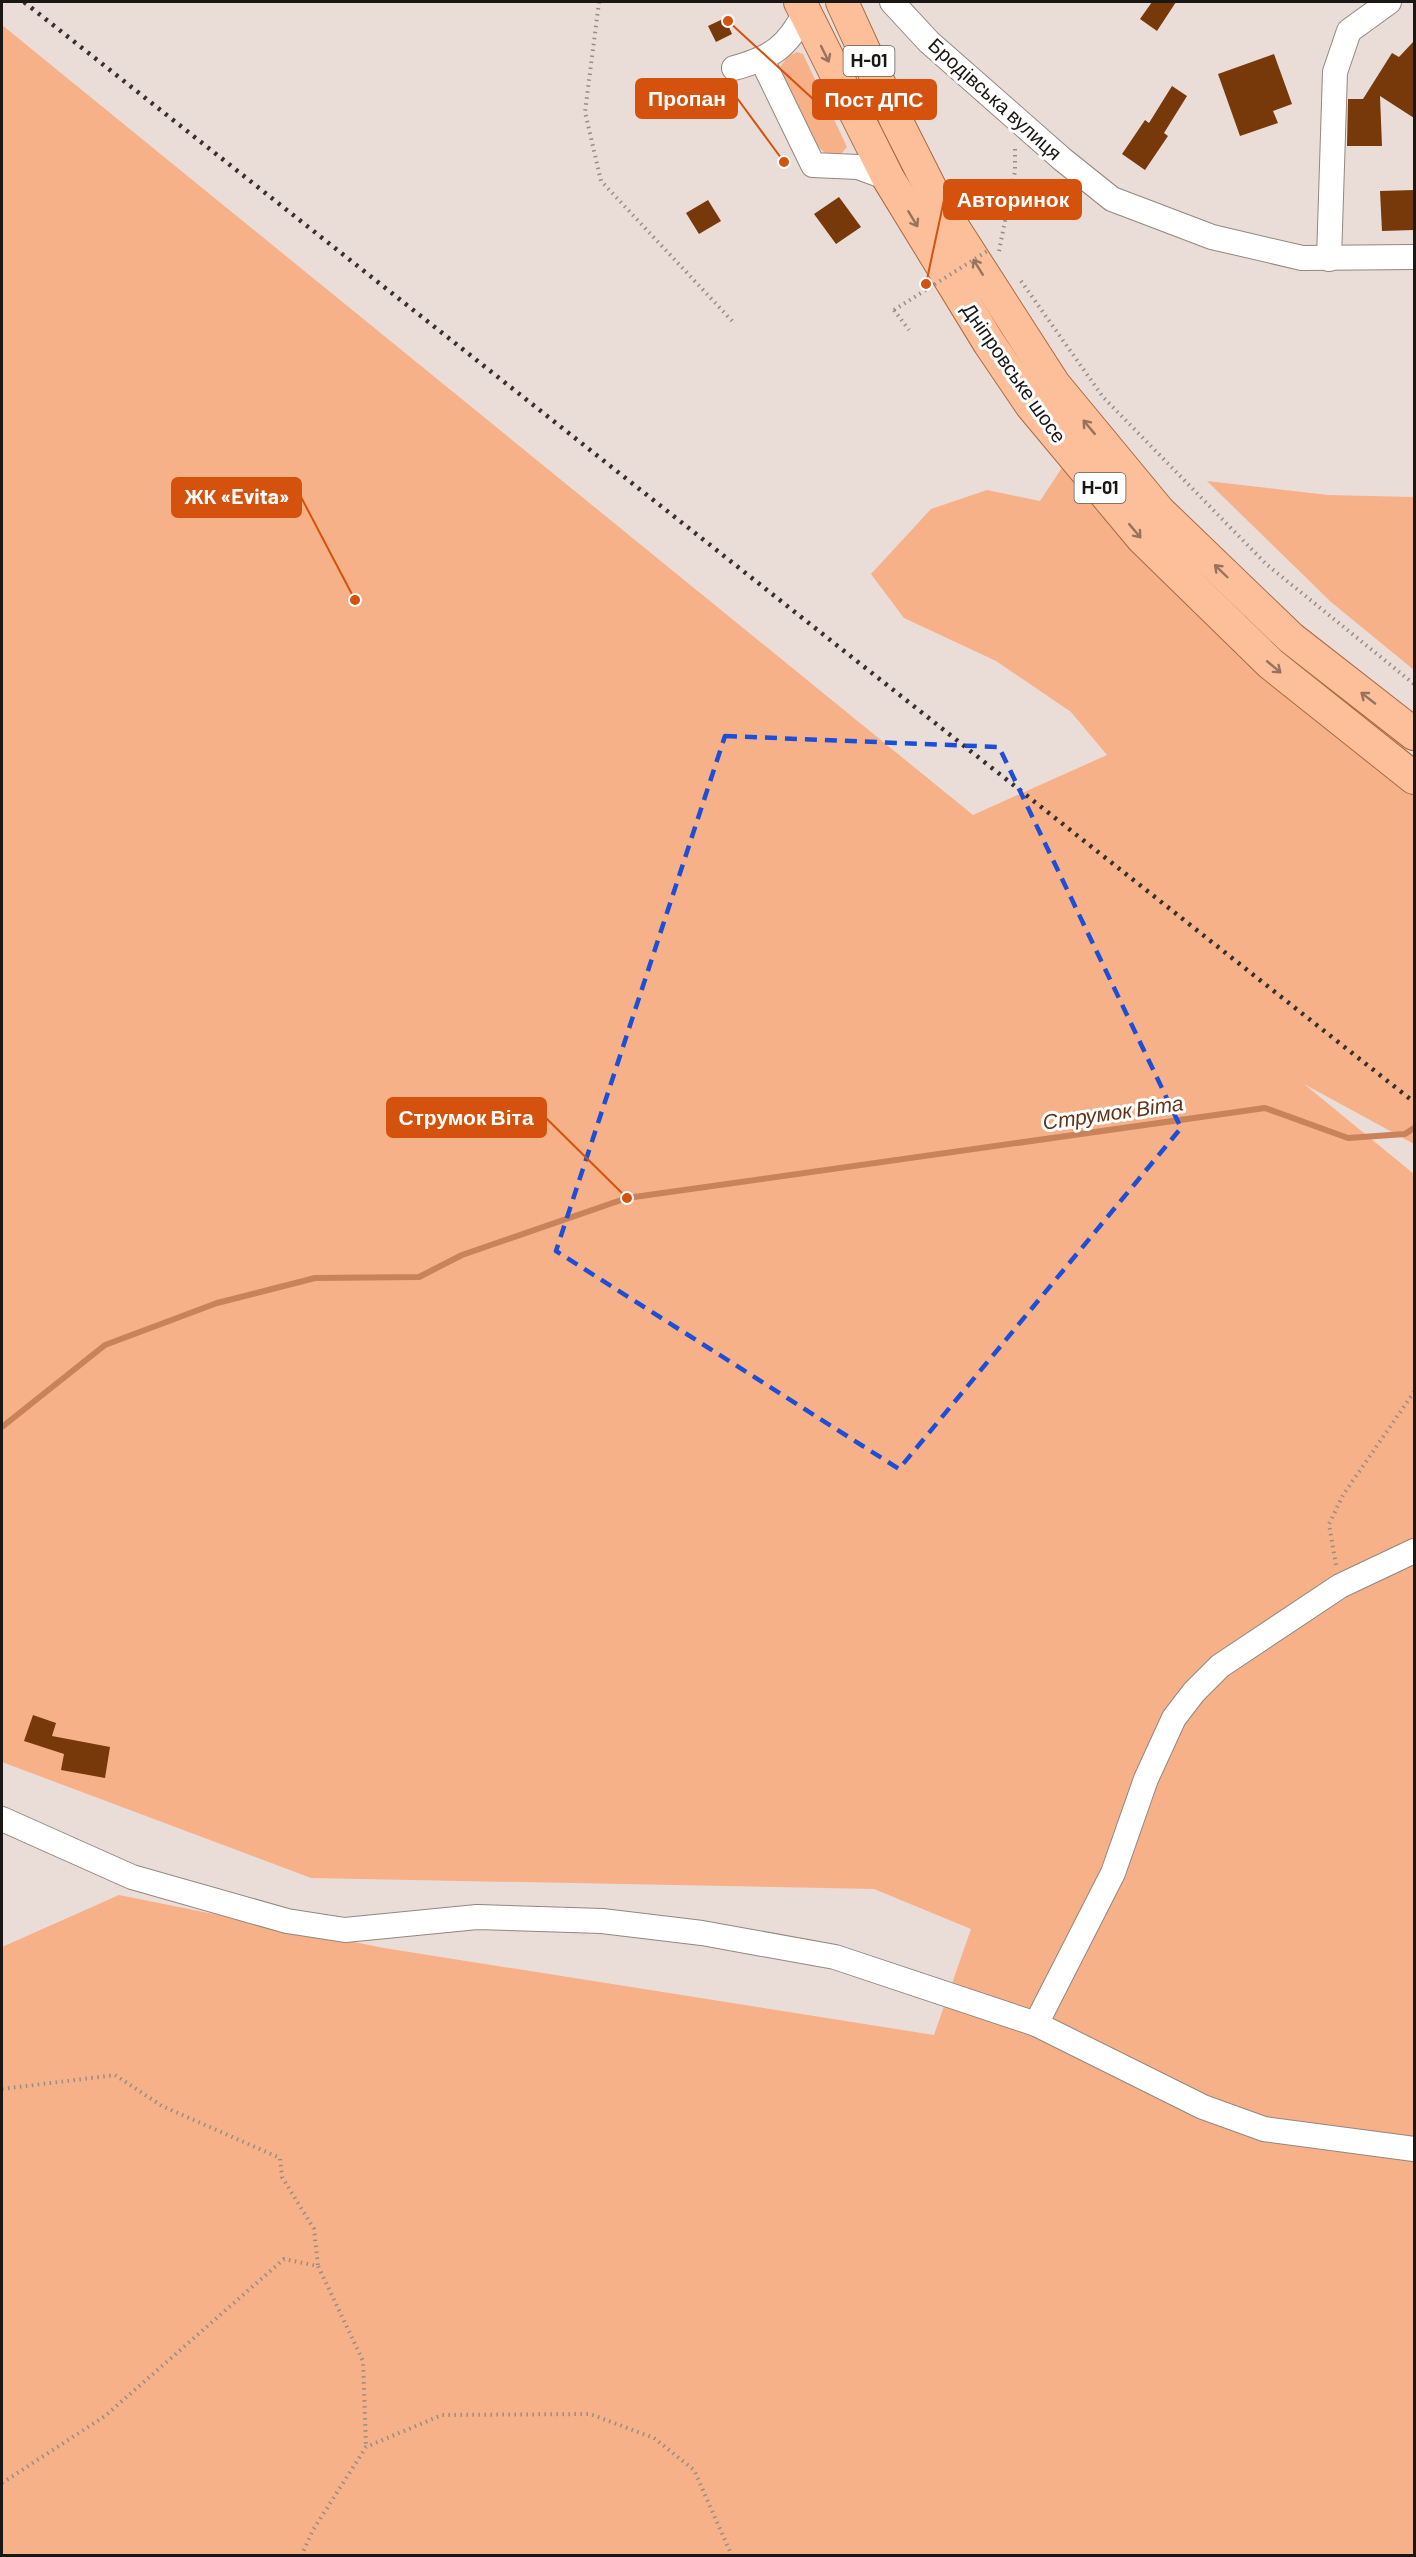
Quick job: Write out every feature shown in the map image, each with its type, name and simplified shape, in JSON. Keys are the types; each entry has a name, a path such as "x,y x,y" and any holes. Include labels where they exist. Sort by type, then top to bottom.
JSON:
{"main road":[{"name":"Дніпровське шосе","path":"842,2 896,120 939,205 1054,384 1159,511 1291,638 1414,734"},
{"name":"Дніпровське шосе","path":"802,7 888,178 989,343 1031,405 1142,538 1270,664 1414,778"}],"street":[{"name":"Бродівська вулиця","path":"892,2 929,42 1016,116 1062,159 1112,199 1212,237 1302,258 1414,256"},
{"path":"1329,259 1335,72 1349,31 1389,2"},
{"path":"734,68 762,60 795,34 802,7"},
{"path":"762,60 813,165 858,167 888,178"},
{"path":"1036,2024 1113,1873 1146,1779 1174,1718 1194,1692 1220,1666 1340,1586 1414,1551"},
{"path":"2,1819 132,1877 287,1921 345,1930 477,1917 602,1921 702,1933 835,1957 1036,2024 1203,2107 1264,2128 1414,2150"}],"path":[{"path":"599,2 585,112 601,181 734,322"},
{"path":"1005,259 998,250 1015,171 1016,116"},
{"path":"909,330 894,310 989,250"},
{"path":"1018,277 1103,397 1241,539 1266,564 1414,684"},
{"path":"1340,1586 1329,1524 1343,1495 1414,1392"},
{"path":"2,2089 115,2075 162,2106 280,2158 282,2177 314,2229 318,2266 363,2361 366,2447 313,2530 301,2556"},
{"path":"2,2483 105,2416 284,2259 318,2266"},
{"path":"366,2447 442,2415 590,2414 654,2438 694,2470 732,2556"}],"highlighted area":[{"path":"725,736 999,747 1181,1128 899,1469 556,1251"}],"shaded area":[{"path":"2,25 973,815 1107,755 1071,712 996,661 904,618 871,574 931,509 987,490 1040,501 1071,454 1414,778 1414,1144 1304,1084 1414,1174 1414,2555 2,2555 2,1947 119,1895 384,1948 934,2035 971,1929 874,1889 311,1878 2,1762"},
{"path":"797,52 803,54 847,147 842,153 828,155 820,148 804,128 791,103 780,67 788,56"},
{"path":"1207,481 1328,495 1414,497 1414,670 1331,602"}],"building":[{"path":"1152,2 1176,2 1157,31 1140,19"},
{"path":"725,18 732,34 716,42 708,26"},
{"path":"1414,41 1414,118 1380,96 1382,146 1347,146 1348,99 1363,99 1392,53 1399,57"},
{"path":"1274,54 1292,104 1273,111 1278,123 1240,136 1218,74"},
{"path":"1172,86 1187,96 1164,133 1168,136 1145,170 1122,154 1145,120 1149,123"},
{"path":"1414,190 1414,230 1382,231 1380,191"},
{"path":"839,197 861,227 836,244 814,214"},
{"path":"708,200 721,221 699,234 686,213"},
{"path":"33,1715 56,1723 52,1736 110,1747 105,1778 61,1770 64,1754 24,1741"}],"waterway":[{"name":"Струмок Віта","path":"2,1427 105,1345 217,1303 315,1278 419,1277 462,1255 627,1198 1265,1108 1348,1138 1405,1134 1414,1128"}],"railway":[{"path":"24,2 1414,1102"}],"place":[{"name":"Пост ДПС","path":"728,21"},
{"name":"Пропан","path":"784,162"},
{"name":"Авторинок","path":"926,284"},
{"name":"ЖК «Evita»","path":"355,600"},
{"name":"Струмок Віта","path":"627,1198"}]}
